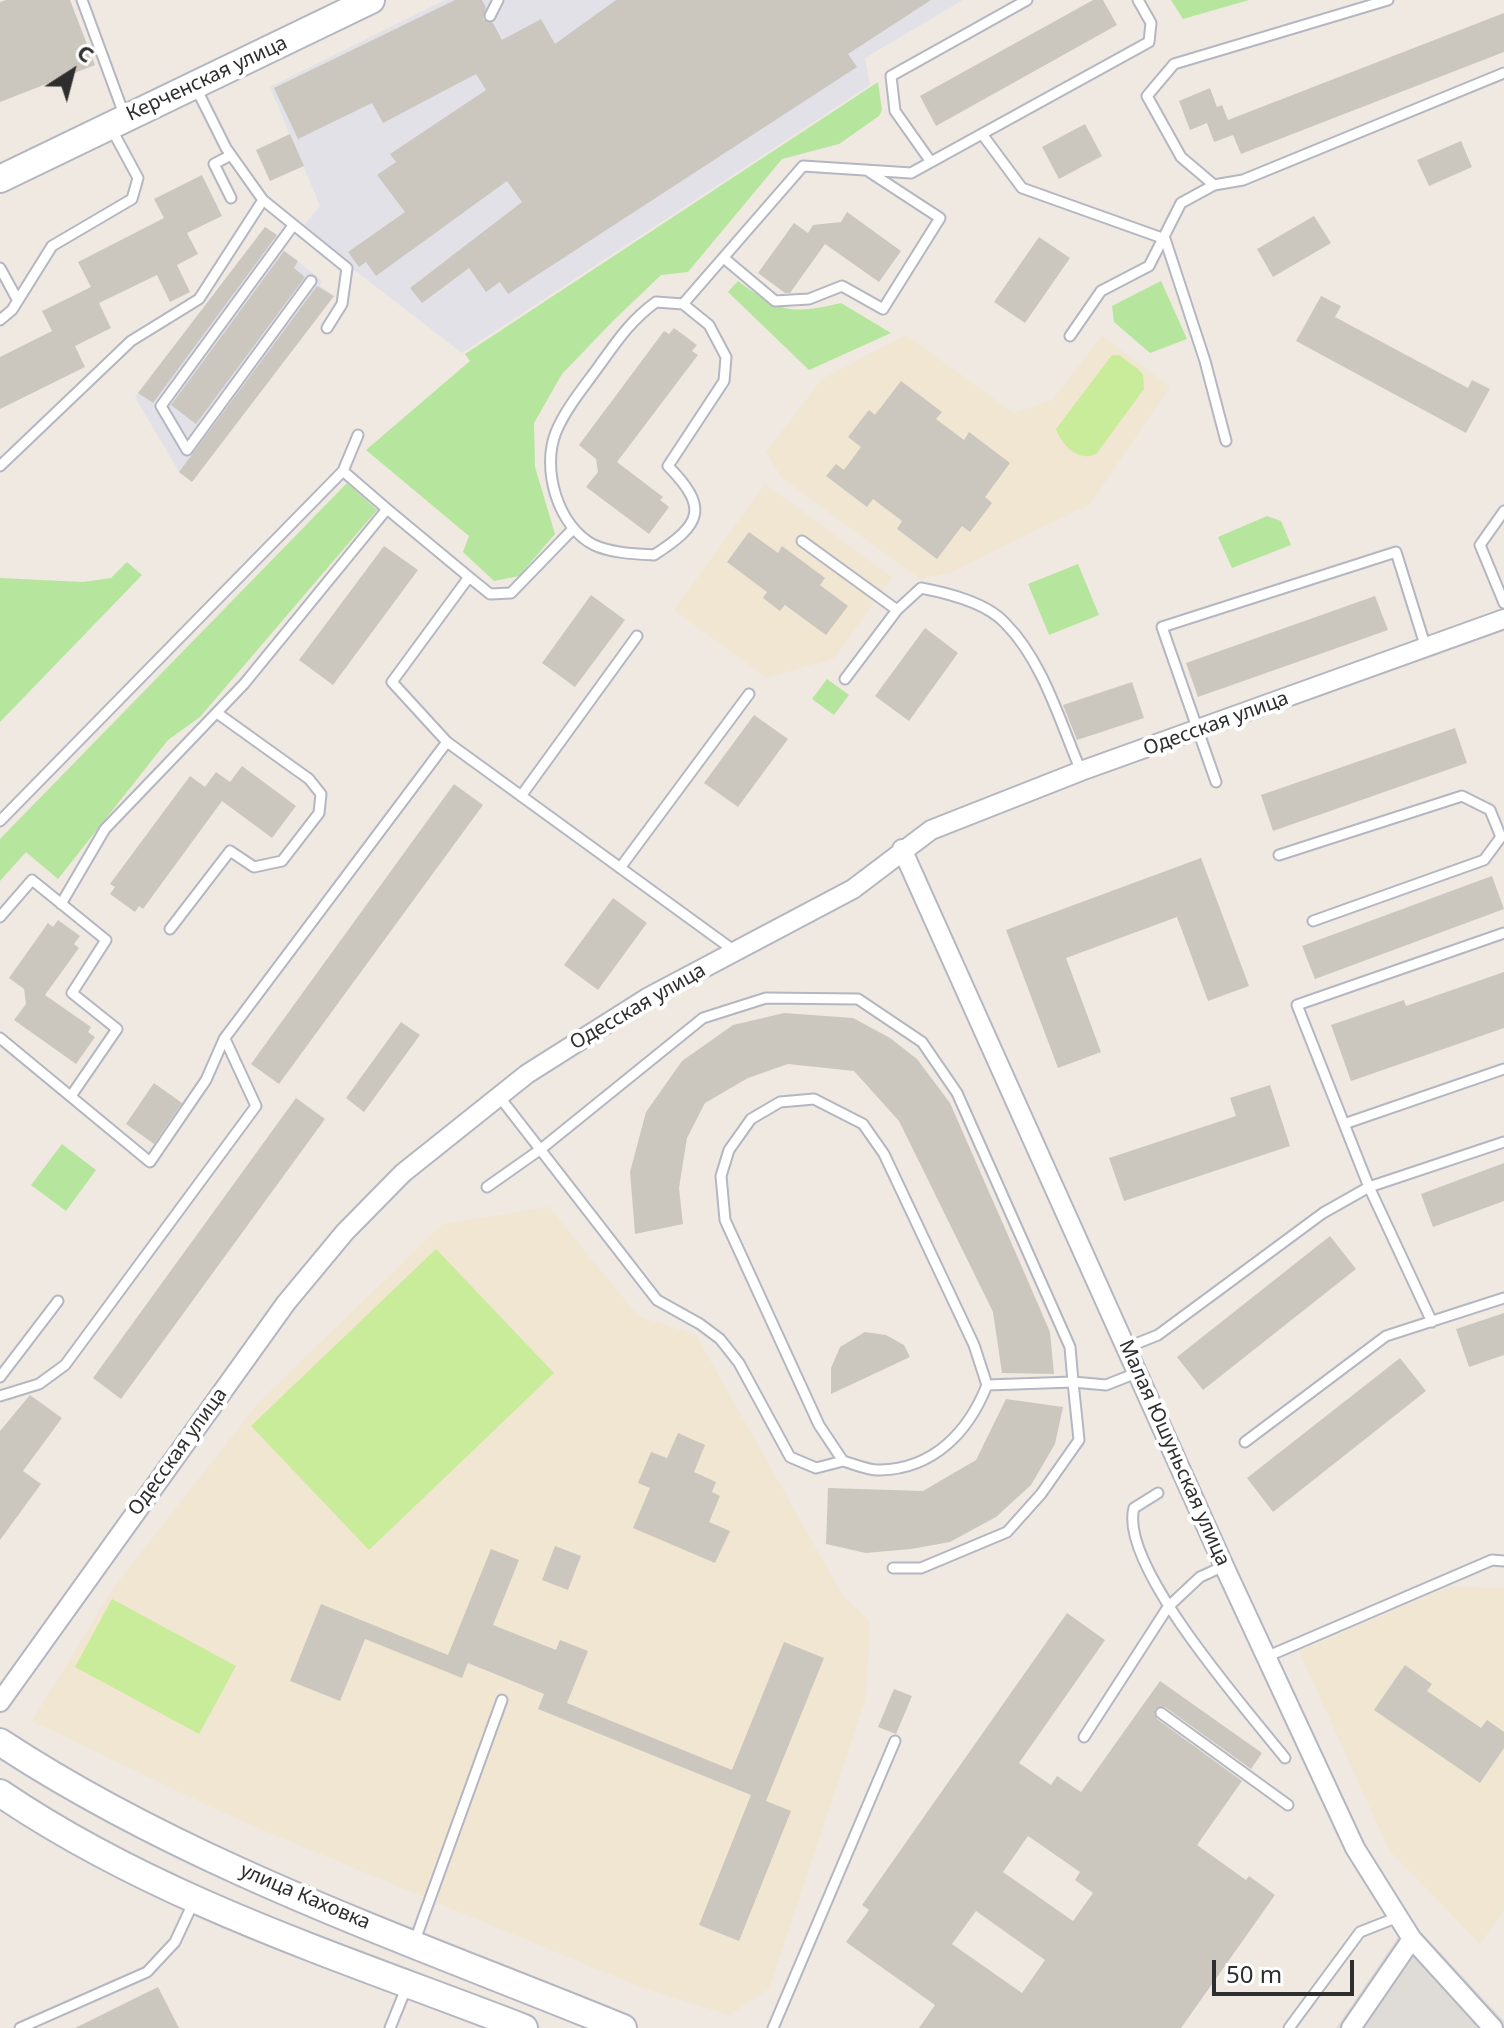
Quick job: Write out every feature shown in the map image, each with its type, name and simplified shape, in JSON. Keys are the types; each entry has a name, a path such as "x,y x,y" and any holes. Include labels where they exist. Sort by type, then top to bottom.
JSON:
{"main road":[{"name":"Керченская улица","path":"0,179 371,0"},
{"name":"улица Каховка","path":"0,1742 60,1781 148,1831 623,2028"},
{"name":"улица Каховка","path":"3,1801 117,1864 194,1901 524,2028"}],"street":[{"name":"Одесская улица","path":"0,1702 296,1291 345,1232 403,1173 498,1095 647,998 853,889 931,830 1081,771 1504,619"},
{"name":"Малая Юшуньская улица","path":"902,849 1224,1566 1355,1848 1412,1939 1493,2028"},
{"path":"1351,2028 1412,1939"}],"lane":[{"path":"0,320 12,310 52,246 132,199 138,178 117,121 82,0"},
{"path":"490,16 498,0"},
{"path":"931,162 895,111 891,76 1027,0"},
{"path":"683,304 803,166 911,173 1149,42 1151,23 1138,0"},
{"path":"1214,185 1181,157 1147,96 1174,64 1388,0"},
{"path":"1070,336 1101,291 1149,266 1181,203 1214,185 1243,180 1504,73"},
{"path":"195,85 231,155 263,200 292,227 347,268 342,304 327,328"},
{"path":"982,134 1022,188 1165,239"},
{"path":"231,155 214,164 231,198"},
{"path":"725,259 775,301 809,299 842,286 883,309 940,218 868,170"},
{"path":"0,466 131,341 199,299 263,200"},
{"path":"292,227 161,406 187,450 311,281"},
{"path":"1165,239 1205,361 1226,441"},
{"path":"0,268 17,299"},
{"path":"656,302 683,304 709,325 726,357 724,381 668,466 690,488 696,510 689,528 654,555 595,545 572,530 557,498 550,465 555,435 568,409 633,319 656,302"},
{"path":"0,821 343,471 358,435"},
{"path":"343,471 490,594 511,593 572,530"},
{"path":"61,904 105,829 217,713 387,509"},
{"path":"1504,511 1480,545 1504,603"},
{"path":"802,541 897,610"},
{"path":"1216,782 1162,627 1396,552 1426,648"},
{"path":"469,577 392,682 447,742 736,952"},
{"path":"845,679 897,610 921,588 952,594 1004,621 1035,664 1081,771"},
{"path":"521,796 637,636"},
{"path":"620,868 749,694"},
{"path":"170,929 230,851 254,867 282,861 319,813 321,794 309,779 217,713"},
{"path":"0,1038 150,1162 206,1080 225,1039 447,742"},
{"path":"1279,855 1462,796 1490,810 1501,837 1484,860 1313,921"},
{"path":"0,917 32,880 106,940 72,993 117,1029 71,1096"},
{"path":"1432,1322 1369,1187 1297,1005 1504,933"},
{"path":"487,1187 541,1149 703,1018 766,998 858,999 922,1042 957,1093 1070,1347 1079,1440 1041,1494 1007,1532 921,1568 893,1568"},
{"path":"0,1396 39,1384 65,1365 256,1106 225,1039"},
{"path":"1344,1124 1504,1069"},
{"path":"498,1095 657,1300 710,1331 739,1363 790,1457 816,1468 843,1461 879,1471 922,1461 950,1443 975,1415 987,1385 974,1345 884,1154 863,1124 814,1099 780,1102 751,1119 729,1150 721,1176 725,1220 819,1425 843,1461"},
{"path":"1128,1347 1158,1335 1323,1213 1369,1187 1504,1142"},
{"path":"1245,1442 1386,1336 1504,1298"},
{"path":"0,1377 58,1301"},
{"path":"987,1385 1073,1382 1106,1385 1139,1372"},
{"path":"1158,1493 1134,1508 1131,1521 1143,1560 1168,1607 1285,1758"},
{"path":"1266,1657 1492,1560 1504,1561"},
{"path":"1084,1737 1132,1668 1168,1607 1200,1577 1224,1566"},
{"path":"414,1943 502,1700"},
{"path":"1161,1713 1288,1805"},
{"path":"773,2028 895,1741"},
{"path":"20,2028 147,1972 175,1942 194,1901"},
{"path":"1289,2028 1360,1932 1398,1917"},
{"path":"390,2028 408,1983"}],"shaded area":[{"path":"445,0 963,0 865,58 870,85 462,353 301,229 320,206 270,87"},
{"path":"265,227 278,236 285,251 322,281 320,286 334,296 192,482 179,472 135,397"},
{"path":"906,335 1014,413 1052,400 1102,336 1170,387 1090,504 953,572 920,579 782,478 766,452 822,379"},
{"path":"765,484 892,577 834,658 767,678 674,610"},
{"path":"549,1207 638,1316 696,1335 843,1596 868,1619 870,1632 865,1700 769,1989 729,2015 640,1987 234,1818 32,1721 114,1587 259,1402 443,1224"},
{"path":"1448,1587 1504,1588 1504,1910 1480,1944 1389,1850 1299,1651"},
{"path":"1410,1920 1504,2021 1504,2028 1336,2028"}],"green space":[{"path":"1171,0 1249,0 1183,19"},
{"path":"878,82 882,110 879,116 839,144 782,159 688,272 661,275 562,374 534,423 535,467 555,534 519,576 494,581 463,552 469,536 366,450 470,361 465,354"},
{"path":"738,281 765,299 786,308 809,309 841,303 891,333 809,370 728,292"},
{"path":"1161,281 1187,339 1150,353 1114,322 1112,306"},
{"path":"1112,355 1119,355 1138,369 1143,375 1144,389 1097,453 1084,456 1067,447 1056,429"},
{"path":"347,483 377,510 200,717 168,740 58,879 26,852 0,881 0,839"},
{"path":"1267,516 1281,521 1291,545 1232,568 1218,537"},
{"path":"127,562 142,575 0,722 0,578 83,582 111,578"},
{"path":"1078,564 1099,615 1049,635 1028,584"},
{"path":"827,679 849,695 834,715 812,699"},
{"path":"62,1144 96,1170 66,1211 31,1185"},
{"path":"436,1249 554,1373 369,1550 251,1426"},
{"path":"112,1599 236,1666 199,1734 75,1667"}],"building":[{"path":"70,0 95,65 0,102 0,2"},
{"path":"455,0 482,0 486,8 483,19 493,23 502,40 541,19 555,44 616,0 931,0 848,54 857,67 508,294 500,282 486,292 469,268 422,303 410,288 522,202 507,181 376,276 366,262 359,267 348,252 405,212 377,175 396,162 390,154 486,90 476,74 383,123 372,103 298,139 274,88"},
{"path":"1093,0 1103,0 1117,25 936,126 920,96"},
{"path":"1504,13 1504,52 1241,154 1233,135 1214,142 1207,123 1190,130 1179,101 1210,88 1217,107 1222,105 1228,120"},
{"path":"1085,124 1102,156 1059,179 1042,147"},
{"path":"290,134 304,166 270,181 256,150"},
{"path":"1461,141 1472,167 1429,186 1417,160"},
{"path":"202,175 222,216 187,233 198,254 177,265 190,292 170,302 157,275 99,303 111,328 75,346 85,367 0,409 0,357 52,331 42,311 91,287 78,262 164,218 154,199"},
{"path":"847,212 901,251 879,282 825,244 790,293 785,293 758,273 794,223 808,233 813,225 841,222"},
{"path":"1314,216 1331,243 1273,277 1257,249"},
{"path":"265,227 277,235 153,403 138,393"},
{"path":"1039,237 1070,258 1025,323 994,302"},
{"path":"284,251 298,261 294,268 305,277 196,424 171,405"},
{"path":"317,286 334,296 192,482 179,472"},
{"path":"1321,296 1341,306 1335,317 1468,388 1472,380 1490,389 1466,433 1296,341"},
{"path":"674,328 697,345 692,351 698,355 617,462 663,497 660,500 669,507 649,534 586,487 598,472 596,459 579,445 664,331 669,334"},
{"path":"901,381 942,412 936,419 964,440 969,432 1010,463 985,497 992,503 970,532 962,526 937,559 897,529 902,521 873,499 867,507 826,476 836,464 844,470 861,447 848,437 869,410 875,415"},
{"path":"749,532 778,553 782,546 825,578 820,585 848,606 826,635 785,605 780,611 763,598 767,592 727,562"},
{"path":"384,546 418,570 333,685 299,660"},
{"path":"591,595 625,620 575,687 542,663"},
{"path":"1375,596 1388,630 1198,697 1186,663"},
{"path":"925,628 958,653 909,721 875,696"},
{"path":"1132,682 1144,718 1077,740 1063,705"},
{"path":"754,715 788,739 738,807 704,783"},
{"path":"1455,728 1467,763 1273,831 1261,795"},
{"path":"242,766 296,806 272,838 222,801 143,909 139,906 135,912 110,894 115,887 110,884 190,776 205,787 216,772 230,782"},
{"path":"454,784 483,805 279,1084 251,1064"},
{"path":"1201,858 1249,986 1208,1001 1177,917 1066,958 1101,1052 1058,1068 1006,930"},
{"path":"1492,876 1504,909 1315,979 1302,946"},
{"path":"613,898 647,923 598,990 564,965"},
{"path":"58,920 80,936 74,944 79,948 45,995 91,1027 88,1032 95,1037 76,1064 14,1020 26,1004 24,989 9,978 48,923 53,927"},
{"path":"1504,972 1504,1028 1351,1081 1331,1025 1404,1000 1406,1006"},
{"path":"784,1013 853,1018 890,1038 917,1059 950,1103 1050,1332 1054,1374 1002,1373 993,1312 899,1121 854,1071 788,1064 748,1078 705,1103 687,1138 679,1188 683,1224 635,1234 630,1172 646,1112 682,1061 733,1025"},
{"path":"401,1022 420,1035 364,1112 346,1098"},
{"path":"154,1083 182,1103 154,1144 126,1124"},
{"path":"1270,1085 1290,1146 1124,1201 1109,1158 1236,1116 1230,1098"},
{"path":"296,1098 325,1119 121,1399 93,1378"},
{"path":"1504,1163 1504,1201 1433,1227 1421,1194"},
{"path":"1330,1236 1356,1269 1203,1390 1177,1357"},
{"path":"1504,1313 1504,1355 1469,1367 1456,1329"},
{"path":"865,1332 886,1335 904,1345 910,1357 831,1394 831,1368 840,1347"},
{"path":"1400,1358 1426,1391 1273,1512 1247,1478"},
{"path":"30,1395 62,1418 23,1471 41,1484 0,1540 0,1431"},
{"path":"1006,1399 1063,1407 1055,1444 1031,1485 996,1517 950,1542 911,1549 866,1553 826,1544 828,1488 923,1491 976,1460"},
{"path":"678,1433 705,1445 694,1472 716,1482 712,1492 720,1496 709,1522 730,1531 715,1563 633,1528 650,1488 638,1483 651,1452 667,1458"},
{"path":"555,1546 581,1556 568,1590 542,1580"},
{"path":"491,1549 519,1560 493,1625 556,1650 560,1640 588,1651 567,1703 732,1770 784,1642 824,1658 766,1801 791,1811 739,1941 699,1925 751,1795 538,1709 544,1694 468,1663 462,1678 365,1639 340,1701 290,1681 321,1604 448,1655"},
{"path":"1067,1613 1105,1640 1019,1763 1051,1785 1057,1776 1081,1792 1160,1681 1262,1753 1251,1769 1165,1707 1155,1709 1157,1719 1242,1781 1197,1845 1246,1880 1249,1876 1275,1895 1181,2028 919,2028 935,2005 846,1942 869,1910 862,1905","holes":["1028,1836 1080,1872 1075,1880 1093,1893 1073,1921 1003,1872","976,1911 1045,1960 1022,1993 952,1944"]},
{"path":"1405,1665 1432,1684 1427,1691 1481,1728 1487,1720 1504,1732 1504,1748 1480,1783 1374,1710"},
{"path":"894,1689 912,1696 896,1734 878,1727"},
{"path":"158,1987 179,2028 75,2028"}]}
